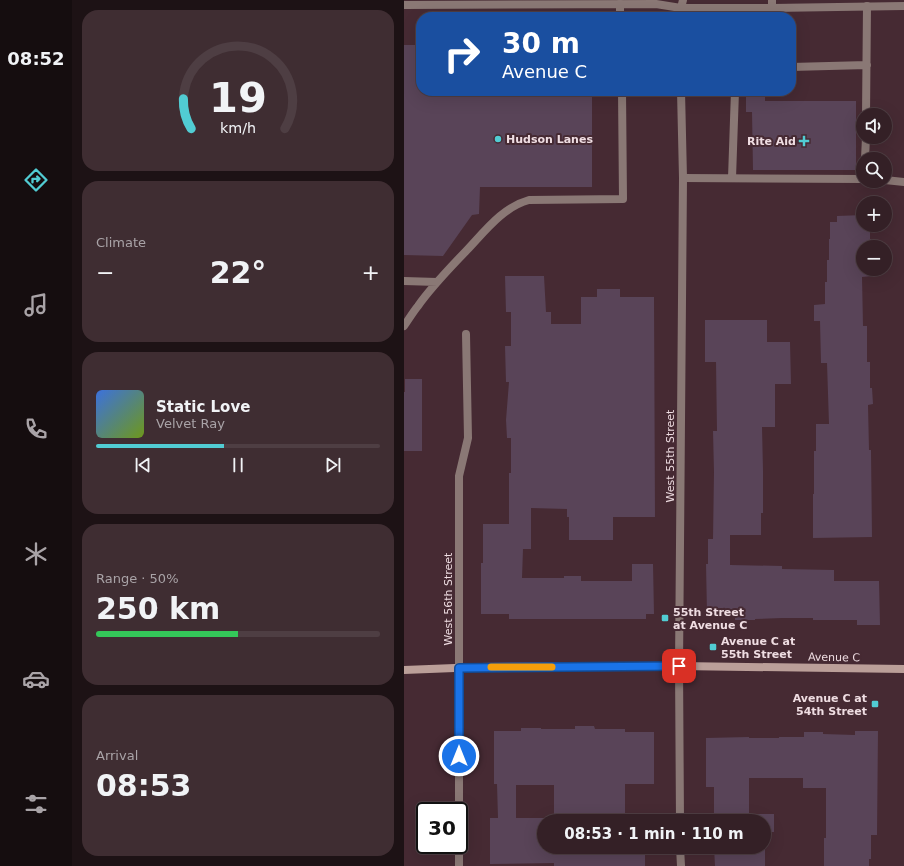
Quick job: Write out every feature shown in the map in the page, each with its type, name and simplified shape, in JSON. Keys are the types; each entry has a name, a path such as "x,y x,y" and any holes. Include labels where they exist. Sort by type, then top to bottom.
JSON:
{"main road":[{"name":"Avenue C","path":"404,670 679,666 904,669"}],"street":[{"path":"404,4 480,2 682,4 735,8 772,4 904,6"},
{"path":"620,4 620,12"},
{"path":"866,108 867,6"},
{"path":"796,67 867,65"},
{"path":"404,326 418,305 437,282 505,212 529,200 623,199 622,96"},
{"name":"West 55th Street","path":"680,814 679,666 683,178 681,96"},
{"path":"732,178 735,96"},
{"path":"683,178 856,179"},
{"path":"892,181 904,182"},
{"path":"404,281 437,282"},
{"name":"West 56th Street","path":"459,866 459,476 468,438 466,334"},
{"path":"680,854 680,866"}],"building":[{"name":"Hudson Lanes","path":"404,45 416,45 416,96 592,96 592,187 480,187 479,214 472,215 443,256 404,255"},
{"name":"Rite Aid","path":"746,96 765,96 765,101 856,101 856,170 753,170 752,112 746,112"},
{"path":"856,215 856,232 870,232 871,239 856,240 856,276 872,276 862,277 863,326 867,326 867,362 870,362 870,388 872,388 873,404 868,405 869,450 871,450 872,537 813,538 814,451 816,451 816,424 829,424 827,363 821,363 820,321 814,321 814,305 825,304 825,282 827,282 827,260 829,260 830,222 837,222 837,216"},
{"path":"505,276 544,276 546,312 551,312 551,324 581,324 581,297 597,297 597,289 620,289 620,297 654,297 655,517 613,517 613,540 569,540 569,517 567,517 567,509 531,508 531,549 523,549 522,578 564,578 564,576 581,576 581,581 632,581 632,564 653,564 654,614 646,614 646,619 509,619 509,614 481,614 483,524 509,524 511,438 507,438 506,420 509,382 506,382 505,346 511,346 511,312 506,312"},
{"path":"705,320 767,320 767,342 790,342 791,384 775,384 775,427 762,427 763,513 761,513 761,535 730,535 730,565 782,566 782,569 834,570 834,581 879,581 880,625 857,625 857,620 813,620 813,618 735,620 735,613 707,613 706,564 708,564 708,539 713,539 713,431 717,431 716,362 705,362"},
{"path":"405,379 422,379 422,451 404,451"},
{"path":"575,726 594,726 595,729 625,729 625,732 654,732 654,784 625,784 625,813 640,814 554,814 554,785 516,785 516,818 537,818 537,854 645,854 645,866 554,866 554,863 490,864 490,818 498,818 497,784 494,784 494,731 521,731 521,728 575,729"},
{"path":"855,731 878,731 877,835 871,835 871,859 869,859 869,866 824,866 824,838 826,838 826,788 803,788 803,778 749,778 749,814 714,814 714,787 706,787 706,738 804,737 804,732 855,735"},
{"path":"771,814 774,814 774,832 771,832"},
{"path":"714,854 765,854 765,866 715,866"}],"slow traffic":[{"path":"491,667 552,667"}],"place":[{"name":"Hudson Lanes","path":"498,139"},
{"name":"Rite Aid","path":"804,141"},
{"name":"55th Street at Avenue C","path":"665,618"},
{"name":"Avenue C at 55th Street","path":"713,647"},
{"name":"Avenue C at 54th Street","path":"875,704"}],"route":[{"path":"459,756 459,668 679,666"}]}
